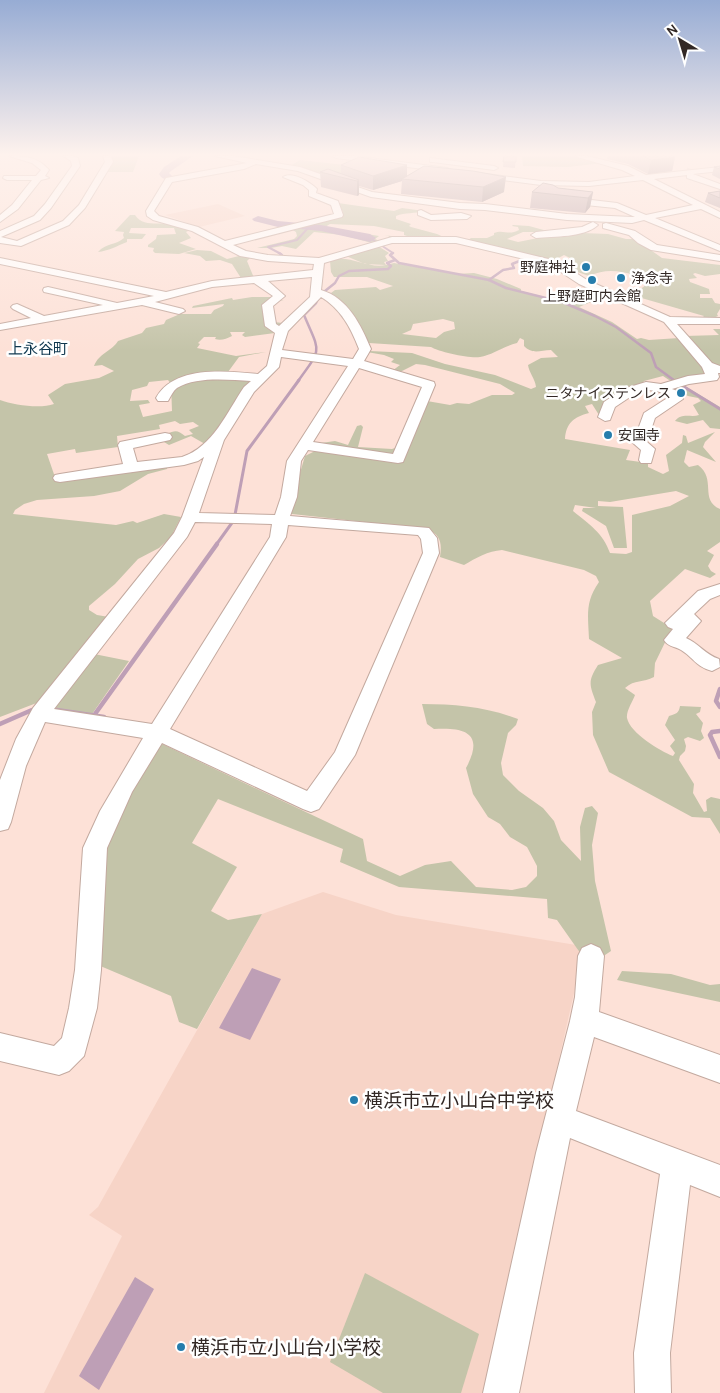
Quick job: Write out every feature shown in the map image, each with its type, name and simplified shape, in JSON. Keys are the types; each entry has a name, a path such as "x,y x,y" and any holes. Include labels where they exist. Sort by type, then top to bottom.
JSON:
{"street":[{"path":"0,235 30,221"},
{"path":"0,240 18,244 53,230 67,221"},
{"path":"168,221 194,229 252,256 318,267"},
{"path":"224,244 317,221"},
{"path":"536,235 584,230 597,221 632,233 648,245 720,258"},
{"path":"654,221 716,246"},
{"path":"648,245 691,236"},
{"path":"0,327 144,302 212,284 255,279 318,267 392,240 456,240 544,260 554,263 583,282 668,320 720,321"},
{"path":"680,252 716,246"},
{"path":"0,261 167,295"},
{"path":"1,810 19,753 42,710 181,534 190,516 217,440 249,390 273,367 281,332 310,305 320,292 318,267"},
{"path":"255,279 267,285 280,296 267,305 271,326 281,332"},
{"path":"48,290 121,306"},
{"path":"0,1048 59,1061 74,1046 83,1008 88,970 96,848 108,817 278,537 281,520 289,497 294,461 365,349 360,333 341,306 320,292"},
{"path":"144,302 179,311"},
{"path":"17,307 43,320"},
{"path":"605,417 609,405 628,392 646,386 672,385 713,377 714,368 668,320"},
{"path":"277,353 357,363 428,385 398,459 304,445"},
{"path":"163,398 172,386 182,382 222,378 261,378"},
{"path":"646,460 648,449 640,443 649,416 676,399 672,385"},
{"path":"132,468 125,445 166,437"},
{"path":"60,478 184,461 193,458 217,440"},
{"path":"82,457 86,473"},
{"path":"42,710 159,733 312,803 344,755 431,553 431,544 423,531 281,520 190,516"},
{"path":"660,636 704,595 720,588"},
{"path":"683,615 692,621 673,640 688,646 701,662"},
{"path":"501,1393 559,1119 583,1020 591,972 590,956"},
{"path":"583,1020 720,1069"},
{"path":"559,1119 720,1181"},
{"path":"653,1393 652,1353 677,1166"}],"shaded area":[{"path":"182,221 224,221 199,227"},
{"name":"横浜市立小山台中学校","path":"323,892 396,915 576,945 582,958 483,1393 44,1393 122,1236 89,1215 98,1207 262,914"},
{"path":"252,968 281,979 250,1040 219,1028"},
{"path":"135,1277 154,1289 99,1390 79,1376"}],"green space":[{"path":"124,221 170,224 190,230 186,232 191,238 179,243 196,249 179,254 155,253 153,251 154,248 148,247 148,245 156,239 157,235 176,234 174,228 131,228 129,233 146,234 142,239 127,239 127,242 98,252 104,247 124,238 124,232 115,231"},
{"path":"320,221 402,221 411,224 409,226 411,227 448,239 388,238 389,236 384,235 407,236 404,235 404,232 374,226 330,224 325,227 379,236 375,239 380,241 372,243 342,235 314,232 296,249 282,246 257,248 294,239 297,236 296,232 291,229"},
{"path":"513,225 529,226 551,232 523,232 507,239 518,242 537,237 582,233 608,234 626,239 635,239 662,258 720,265 720,274 705,276 695,273 693,274 697,278 689,279 690,282 709,289 710,294 700,294 700,298 712,298 715,303 720,304 718,316 711,319 631,295 630,293 646,284 649,273 640,272 636,275 618,271 607,271 589,276 569,269 572,259 564,255 553,261 468,240 471,238 487,238 497,232 519,230 518,227"},
{"path":"378,246 389,253 385,256 388,261 384,262 386,265 394,263 456,274 474,273 497,279 521,289 521,291 572,304 585,300 579,297 588,296 596,300 579,307 612,322 637,339 679,338 704,365 706,375 672,382 663,376 644,381 599,415 592,404 585,406 589,413 579,416 569,425 565,439 630,450 626,460 648,463 648,467 663,474 669,471 666,455 682,443 683,435 686,436 688,443 715,432 705,442 703,447 716,462 687,450 684,462 689,467 698,465 704,471 710,500 720,509 720,542 707,551 714,555 708,566 716,574 710,578 685,569 650,601 653,616 672,628 655,663 654,677 632,683 625,688 635,695 628,712 629,724 646,741 673,756 675,753 670,746 675,740 665,725 669,716 677,713 680,706 701,707 700,712 696,714 703,723 701,731 704,738 700,741 688,737 684,739 685,751 679,760 694,784 693,793 704,812 707,811 706,800 711,797 720,799 720,834 710,818 692,817 609,772 593,735 592,712 596,702 592,691 591,679 598,665 622,658 589,639 588,609 591,596 599,582 596,576 584,570 502,550 487,553 464,565 440,557 440,540 436,534 428,529 292,514 289,510 305,456 317,450 321,443 335,441 348,445 357,426 361,425 363,427 358,447 392,449 409,443 427,401 450,405 457,403 469,404 492,395 512,395 515,393 500,384 425,365 416,364 398,373 392,371 400,365 391,362 394,359 367,352 412,353 445,364 495,375 531,389 536,387 528,365 541,358 558,357 551,350 537,351 527,349 524,346 524,340 520,338 517,343 480,357 455,355 431,347 369,343 343,303 331,293 335,290 376,287 380,290 393,286 367,277 334,277 331,272 330,261 344,259 362,263 346,256","holes":["443,319 454,322 455,329 444,332 436,338 402,334 411,330 413,324","676,491 689,496 670,506 632,515 632,552 626,554 610,553 599,534 573,511 575,505 596,508 583,508 582,511 606,526 614,548 627,548 623,507 598,506 598,501 610,502"]},
{"path":"197,250 211,251 227,259 243,255 251,257 247,261 254,278 241,278 232,264 220,260 206,261 200,256 184,253"},
{"path":"252,297 277,297 278,300 284,300 272,302 273,322 283,323 275,333 245,337 242,335 245,332 230,332 232,336 226,339 219,340 215,339 216,337 204,337 198,343 200,344 197,348 236,356 266,352 239,357 228,372 254,380 205,444 191,436 169,445 164,442 171,438 167,434 174,431 185,436 193,434 189,430 199,426 193,422 180,424 175,421 159,425 160,429 117,436 118,447 76,453 75,449 47,454 56,480 168,465 167,469 148,474 120,491 94,496 37,500 24,504 15,510 13,514 116,525 133,521 137,523 164,514 181,517 171,537 159,548 138,559 115,584 89,606 89,610 97,615 109,617 47,699 0,717 0,400 27,406 54,404 48,395 65,384 99,378 114,371 102,365 94,366 99,358 118,341 142,333 146,328 164,324 166,320 180,314 211,314 224,304 192,308 193,306 232,298 233,300","holes":["168,380 171,384 172,411 143,417 139,405 150,403 148,400 130,401 132,390 147,386 149,382"]},
{"path":"713,329 720,329 720,368 711,364 685,336 719,335"},
{"path":"683,385 720,407 720,429 710,428 703,420 687,424 675,421 684,416 699,415 693,405 701,401 673,388"},
{"path":"94,654 129,661 90,717 54,709"},
{"path":"422,704 471,707 518,719 516,725 508,733 501,763 503,775 519,791 543,808 554,821 561,840 581,861 580,827 585,808 592,806 598,813 592,845 595,881 611,951 602,957 583,957 557,920 548,918 547,899 399,887 340,862 343,849 218,799 192,843 237,867 211,911 228,920 262,914 197,1029 179,1022 171,996 98,965 102,863 114,819 160,743 363,839 367,861 400,876 425,865 451,861 476,887 512,890 526,887 537,876 537,866 527,847 510,837 500,824 488,817 473,794 466,768 473,747 472,740 463,731 434,729 427,724"},
{"path":"622,971 671,974 710,985 720,984 720,1002 617,980"},
{"path":"365,1273 479,1334 461,1393 383,1393 330,1362"}],"waterway":[{"path":"266,221 321,228 370,238"},
{"path":"281,254 268,247 297,240 309,227"},
{"path":"370,238 393,253"},
{"path":"393,253 390,255 399,263 489,280"},
{"path":"489,280 503,270 514,268 512,264 527,258"},
{"path":"298,381 312,362 316,350 316,344 304,315 316,303 320,295 335,283 339,276 349,271 388,269 391,266 387,263 395,260"},
{"path":"489,280 506,288 562,302 616,327 651,353 656,367 675,381"},
{"path":"216,545 234,520 247,451 299,380"},
{"path":"673,380 720,409"},
{"path":"95,714 217,544"},
{"path":"720,689 716,701 720,707"},
{"path":"50,709 104,717"},
{"path":"0,724 32,710 35,711"},
{"path":"720,731 712,732 710,735 720,757"}],"place":[{"name":"野庭神社","path":"586,267"},
{"name":"浄念寺","path":"621,278"},
{"name":"上野庭町内会館","path":"592,280"},
{"name":"ニタナイステンレス","path":"681,393"},
{"name":"安国寺","path":"608,435"},
{"name":"横浜市立小山台中学校","path":"354,1100"},
{"name":"横浜市立小山台小学校","path":"181,1347"}],"district":[{"name":"上永谷町","path":"38,349"}]}
